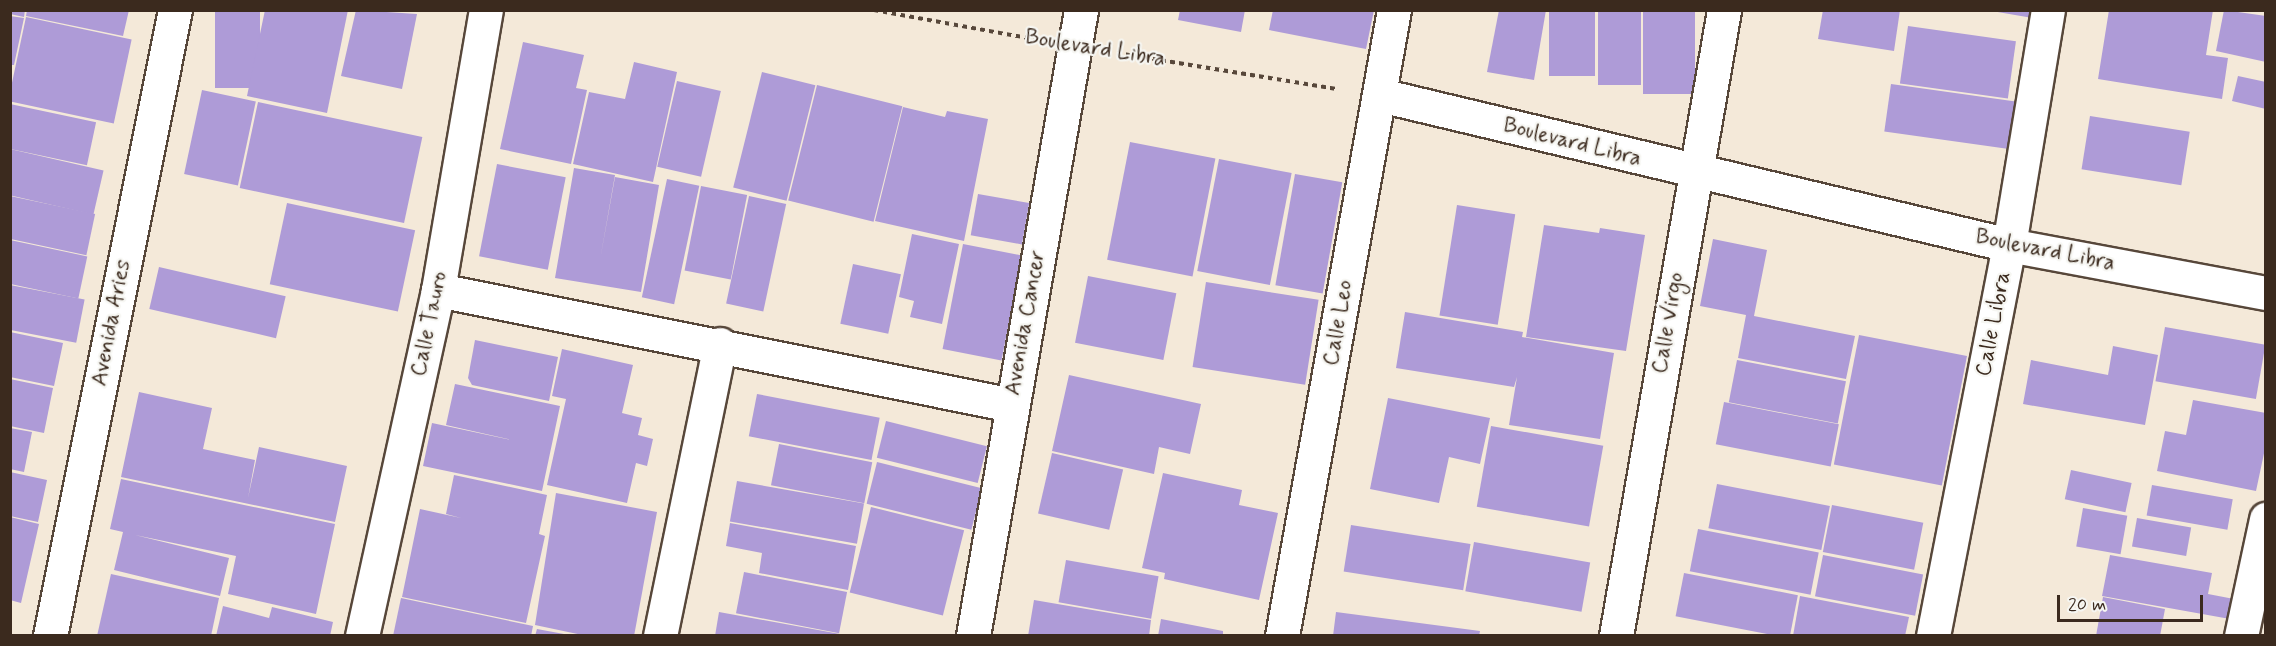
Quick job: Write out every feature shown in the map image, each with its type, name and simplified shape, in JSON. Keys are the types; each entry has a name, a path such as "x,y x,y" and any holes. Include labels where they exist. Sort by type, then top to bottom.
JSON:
{"street":[{"name":"Avenida Aries","path":"50,636 175,10"},
{"name":"Calle Tauro","path":"362,636 438,290 486,10"},
{"name":"Avenida Cancer","path":"973,636 1081,10"},
{"name":"Calle Leo","path":"1282,636 1394,10"},
{"name":"Calle Virgo","path":"1616,636 1724,10"},
{"name":"Calle Libra","path":"1933,636 2009,245 2048,10"},
{"name":"Boulevard Libra","path":"1380,95 1695,173 2009,245 2265,293"},
{"path":"438,290 720,344 1012,405"},
{"path":"660,636 720,344"},
{"path":"2241,636 2265,519"}],"path":[{"name":"Boulevard Libra","path":"874,10 1074,47 1380,95"}],"building":[{"path":"10,10 25,10 24,17 10,14"},
{"path":"27,10 129,10 123,36 26,16"},
{"path":"215,10 260,10 260,88 215,88"},
{"path":"265,10 348,10 327,113 247,96"},
{"path":"356,10 417,14 402,89 341,76"},
{"path":"1180,10 1245,10 1241,32 1178,20"},
{"path":"1273,10 1374,10 1366,49 1269,30"},
{"path":"1499,10 1546,10 1534,80 1487,72"},
{"path":"1549,10 1595,10 1595,76 1549,76"},
{"path":"1598,10 1641,10 1641,85 1598,85"},
{"path":"1643,10 1695,10 1695,94 1643,94"},
{"path":"1823,10 1900,10 1894,51 1818,39"},
{"path":"1986,10 2040,10 2039,19"},
{"path":"2109,10 2213,10 2206,55 2228,58 2222,99 2098,79"},
{"path":"2224,10 2266,16 2266,62 2216,51"},
{"path":"10,16 24,18 14,65 10,65"},
{"path":"26,17 132,39 114,124 10,102"},
{"path":"1908,26 2016,41 2008,99 1900,83"},
{"path":"523,42 584,55 576,88 587,90 571,164 500,149"},
{"path":"634,62 677,72 653,182 573,164 589,92 625,99"},
{"path":"762,72 815,85 787,201 733,187"},
{"path":"2238,76 2266,82 2266,109 2232,101"},
{"path":"677,81 721,91 701,177 657,167"},
{"path":"1891,84 2023,103 2016,150 1884,132"},
{"path":"817,85 902,106 874,222 788,200"},
{"path":"202,90 256,101 238,186 184,174"},
{"path":"258,102 422,137 404,223 240,188"},
{"path":"10,104 96,122 87,165 10,149"},
{"path":"903,107 945,117 947,111 988,119 964,241 875,221"},
{"path":"2090,116 2190,132 2181,185 2082,169"},
{"path":"1130,142 1215,159 1193,276 1107,260"},
{"path":"10,149 104,171 93,214 10,195"},
{"path":"1219,159 1292,173 1270,285 1197,271"},
{"path":"497,164 566,177 548,270 479,256"},
{"path":"574,168 615,175 600,260 615,177 659,185 641,292 555,278"},
{"path":"1295,174 1342,182 1323,294 1275,285"},
{"path":"667,179 699,186 674,304 642,297"},
{"path":"701,186 747,195 731,279 685,270"},
{"path":"978,194 1029,203 1022,244 971,235"},
{"path":"10,196 95,214 86,255 10,239"},
{"path":"749,196 786,204 763,311 726,304"},
{"path":"287,203 415,230 398,311 270,284"},
{"path":"1457,205 1515,214 1498,325 1439,316"},
{"path":"1544,225 1599,233 1600,228 1645,235 1626,351 1526,337"},
{"path":"912,234 959,244 942,324 910,317 914,301 899,297"},
{"path":"1713,239 1767,250 1754,316 1855,336 1846,379 1738,358 1746,315 1700,306"},
{"path":"10,240 87,256 78,298 10,284"},
{"path":"963,244 1022,255 1001,360 943,349"},
{"path":"853,264 901,274 888,334 840,324"},
{"path":"159,267 286,296 276,338 149,309"},
{"path":"1088,276 1176,293 1163,360 1075,343"},
{"path":"1206,282 1319,300 1305,385 1193,367"},
{"path":"10,285 85,300 76,343 10,330"},
{"path":"1405,312 1523,332 1522,337 1614,353 1600,439 1509,425 1517,377 1514,387 1396,368"},
{"path":"2165,327 2265,345 2256,399 2155,381"},
{"path":"10,332 63,343 54,386 10,377"},
{"path":"1859,335 1967,356 1942,486 1834,465"},
{"path":"475,340 558,357 549,401 472,385 468,378"},
{"path":"2113,346 2158,355 2145,425 2023,404 2031,360 2108,375"},
{"path":"562,349 633,365 622,413 642,418 638,435 653,439 647,466 636,463 627,503 547,485 566,399 552,396"},
{"path":"1737,360 1846,381 1838,423 1729,402"},
{"path":"1069,375 1201,404 1190,454 1159,447 1154,474 1052,451"},
{"path":"10,379 53,388 44,433 10,426"},
{"path":"455,384 560,406 542,491 423,466 432,423 525,443 446,425"},
{"path":"139,392 212,408 203,449 255,460 248,498 259,447 347,466 335,522 121,477"},
{"path":"757,394 880,418 871,460 749,436"},
{"path":"1388,398 1490,418 1480,464 1449,457 1439,503 1370,489"},
{"path":"2193,400 2266,413 2266,444 2256,491 2157,471 2165,431 2186,435"},
{"path":"1724,402 1839,424 1831,467 1716,444"},
{"path":"886,421 987,446 978,483 877,458"},
{"path":"1491,426 1603,446 1589,527 1477,507"},
{"path":"10,428 32,432 24,472 10,469"},
{"path":"779,444 872,462 864,503 771,485"},
{"path":"1052,453 1123,469 1109,530 1038,513"},
{"path":"877,462 982,488 971,530 867,504"},
{"path":"2071,470 2132,483 2125,512 2065,499"},
{"path":"10,472 47,480 38,522 10,516"},
{"path":"1163,473 1242,490 1239,505 1278,513 1259,600 1164,579 1165,573 1142,568"},
{"path":"454,475 547,495 539,534 545,536 526,623 402,597 420,509 461,518 446,514"},
{"path":"121,479 335,524 316,614 228,594 236,556 135,535 229,558 220,596 114,570 123,532 110,529"},
{"path":"737,481 864,503 857,544 730,521"},
{"path":"1717,484 1830,506 1821,550 1708,528"},
{"path":"2152,485 2233,499 2227,530 2147,516"},
{"path":"556,493 657,512 634,636 587,636 535,625"},
{"path":"1832,505 1923,523 1914,570 1823,552"},
{"path":"871,507 964,530 943,616 850,592"},
{"path":"2083,508 2127,516 2121,554 2076,546"},
{"path":"10,517 39,524 21,603 10,600"},
{"path":"2137,518 2191,528 2186,556 2132,547"},
{"path":"730,523 856,546 848,590 759,573 762,553 726,546"},
{"path":"1351,525 1471,544 1463,590 1344,571"},
{"path":"1698,529 1819,552 1811,595 1690,571"},
{"path":"1474,542 1590,562 1582,612 1465,591"},
{"path":"1823,555 1923,574 1915,616 1815,596"},
{"path":"2110,555 2212,573 2208,594 2234,599 2230,619 2102,596"},
{"path":"1066,560 1159,576 1151,619 1059,602"},
{"path":"744,572 847,592 839,633 736,613"},
{"path":"1684,573 1798,595 1790,636 1778,636 1676,616"},
{"path":"111,574 219,598 211,636 97,636"},
{"path":"1800,596 1909,617 1905,636 1793,636"},
{"path":"2103,597 2165,609 2160,636 2096,636"},
{"path":"401,598 533,626 531,636 393,636"},
{"path":"1034,600 1151,620 1149,636 1028,636"},
{"path":"223,606 269,618 272,607 333,622 330,636 216,636"},
{"path":"719,612 840,634 840,636 715,636"},
{"path":"1336,612 1480,631 1479,636 1333,636"},
{"path":"1161,619 1223,631 1223,636 1158,636"},
{"path":"537,629 564,634 563,636 535,636"}]}
